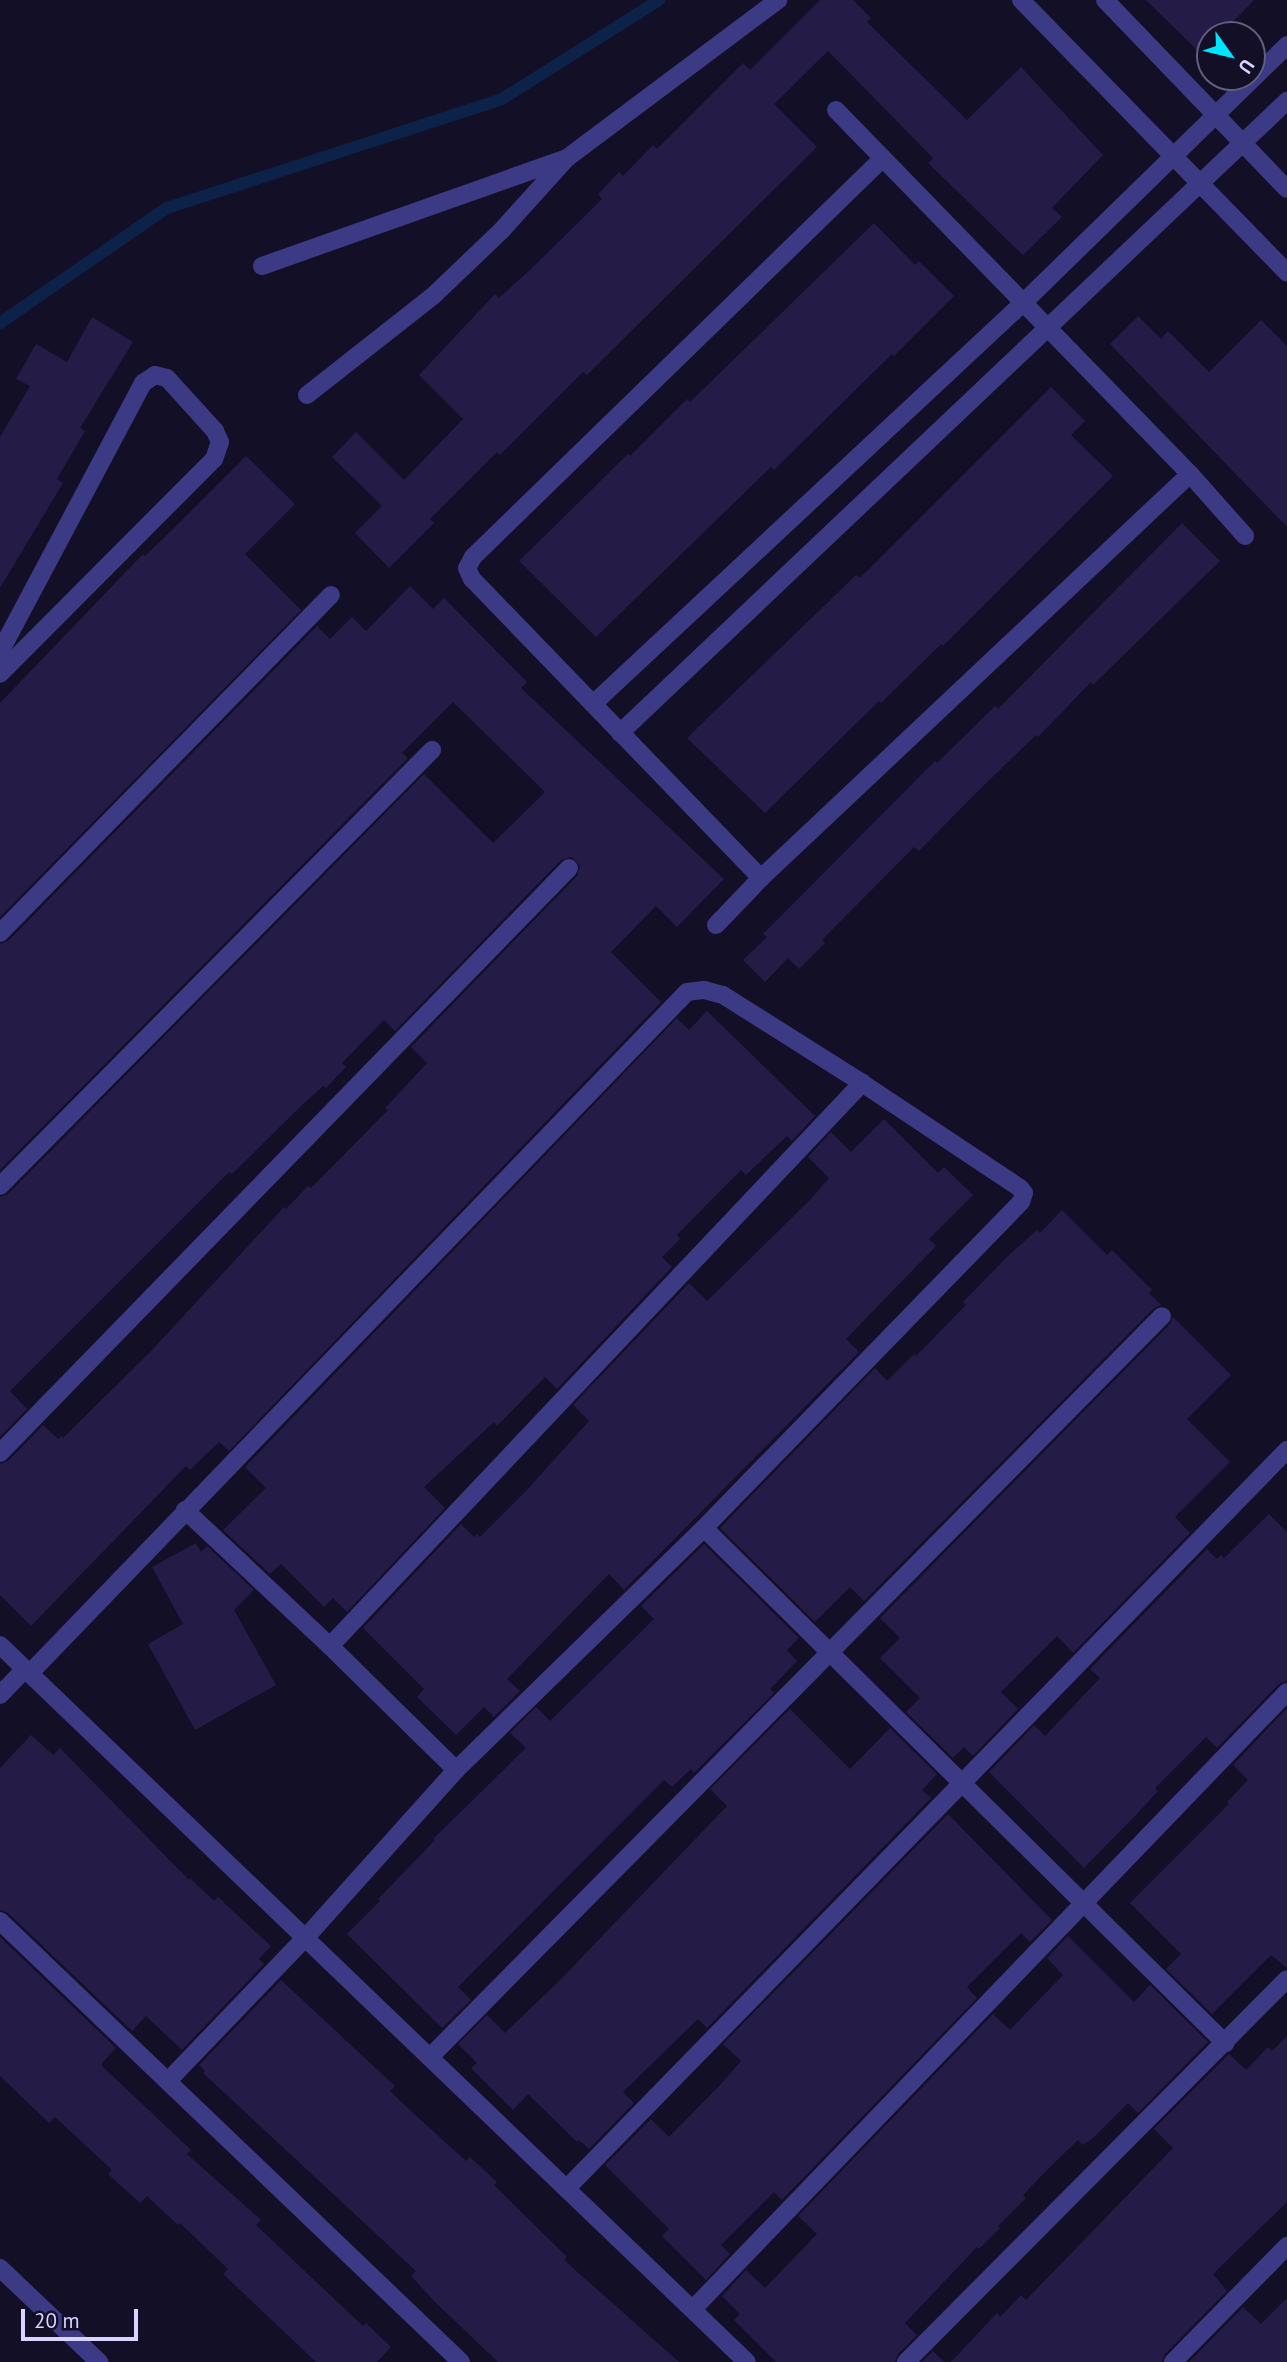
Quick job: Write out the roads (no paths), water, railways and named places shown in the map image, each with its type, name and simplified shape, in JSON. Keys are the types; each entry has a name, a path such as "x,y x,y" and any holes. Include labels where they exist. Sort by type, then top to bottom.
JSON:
{"street":[{"path":"307,395 433,296 501,231 568,158 778,0"},
{"path":"1021,0 1172,158 1201,184 1287,273"},
{"path":"1105,0 1287,189"},
{"path":"593,704 1024,302 1287,45"},
{"path":"620,733 1050,329 1287,100"},
{"path":"836,110 1190,474 1245,536"},
{"path":"262,266 568,158"},
{"path":"761,878 472,579 467,568 473,557 883,158"},
{"path":"0,652 143,383 155,375 167,378 215,431 220,442 214,459 0,674"},
{"path":"716,926 761,878 1190,474"},
{"path":"0,933 331,595"},
{"path":"0,1186 432,750"},
{"path":"0,1453 569,868"},
{"path":"0,1695 27,1671 185,1510 687,992 705,990 723,995 862,1083 1020,1188 1024,1194 1021,1202 704,1528 456,1770 306,1937 168,2081"},
{"path":"330,1646 862,1083"},
{"path":"431,2056 1162,1316"},
{"path":"568,2187 1287,1450"},
{"path":"185,1510 330,1646 456,1770"},
{"path":"704,1528 964,1781 1225,2043"},
{"path":"0,1645 568,2187 747,2362"},
{"path":"694,2308 1287,1692"},
{"path":"0,1921 461,2362"},
{"path":"906,2362 1287,1979"},
{"path":"1173,2362 1287,2246"},
{"path":"0,2269 99,2362"}],"waterway":[{"path":"0,323 167,208 502,99 659,0"}]}
